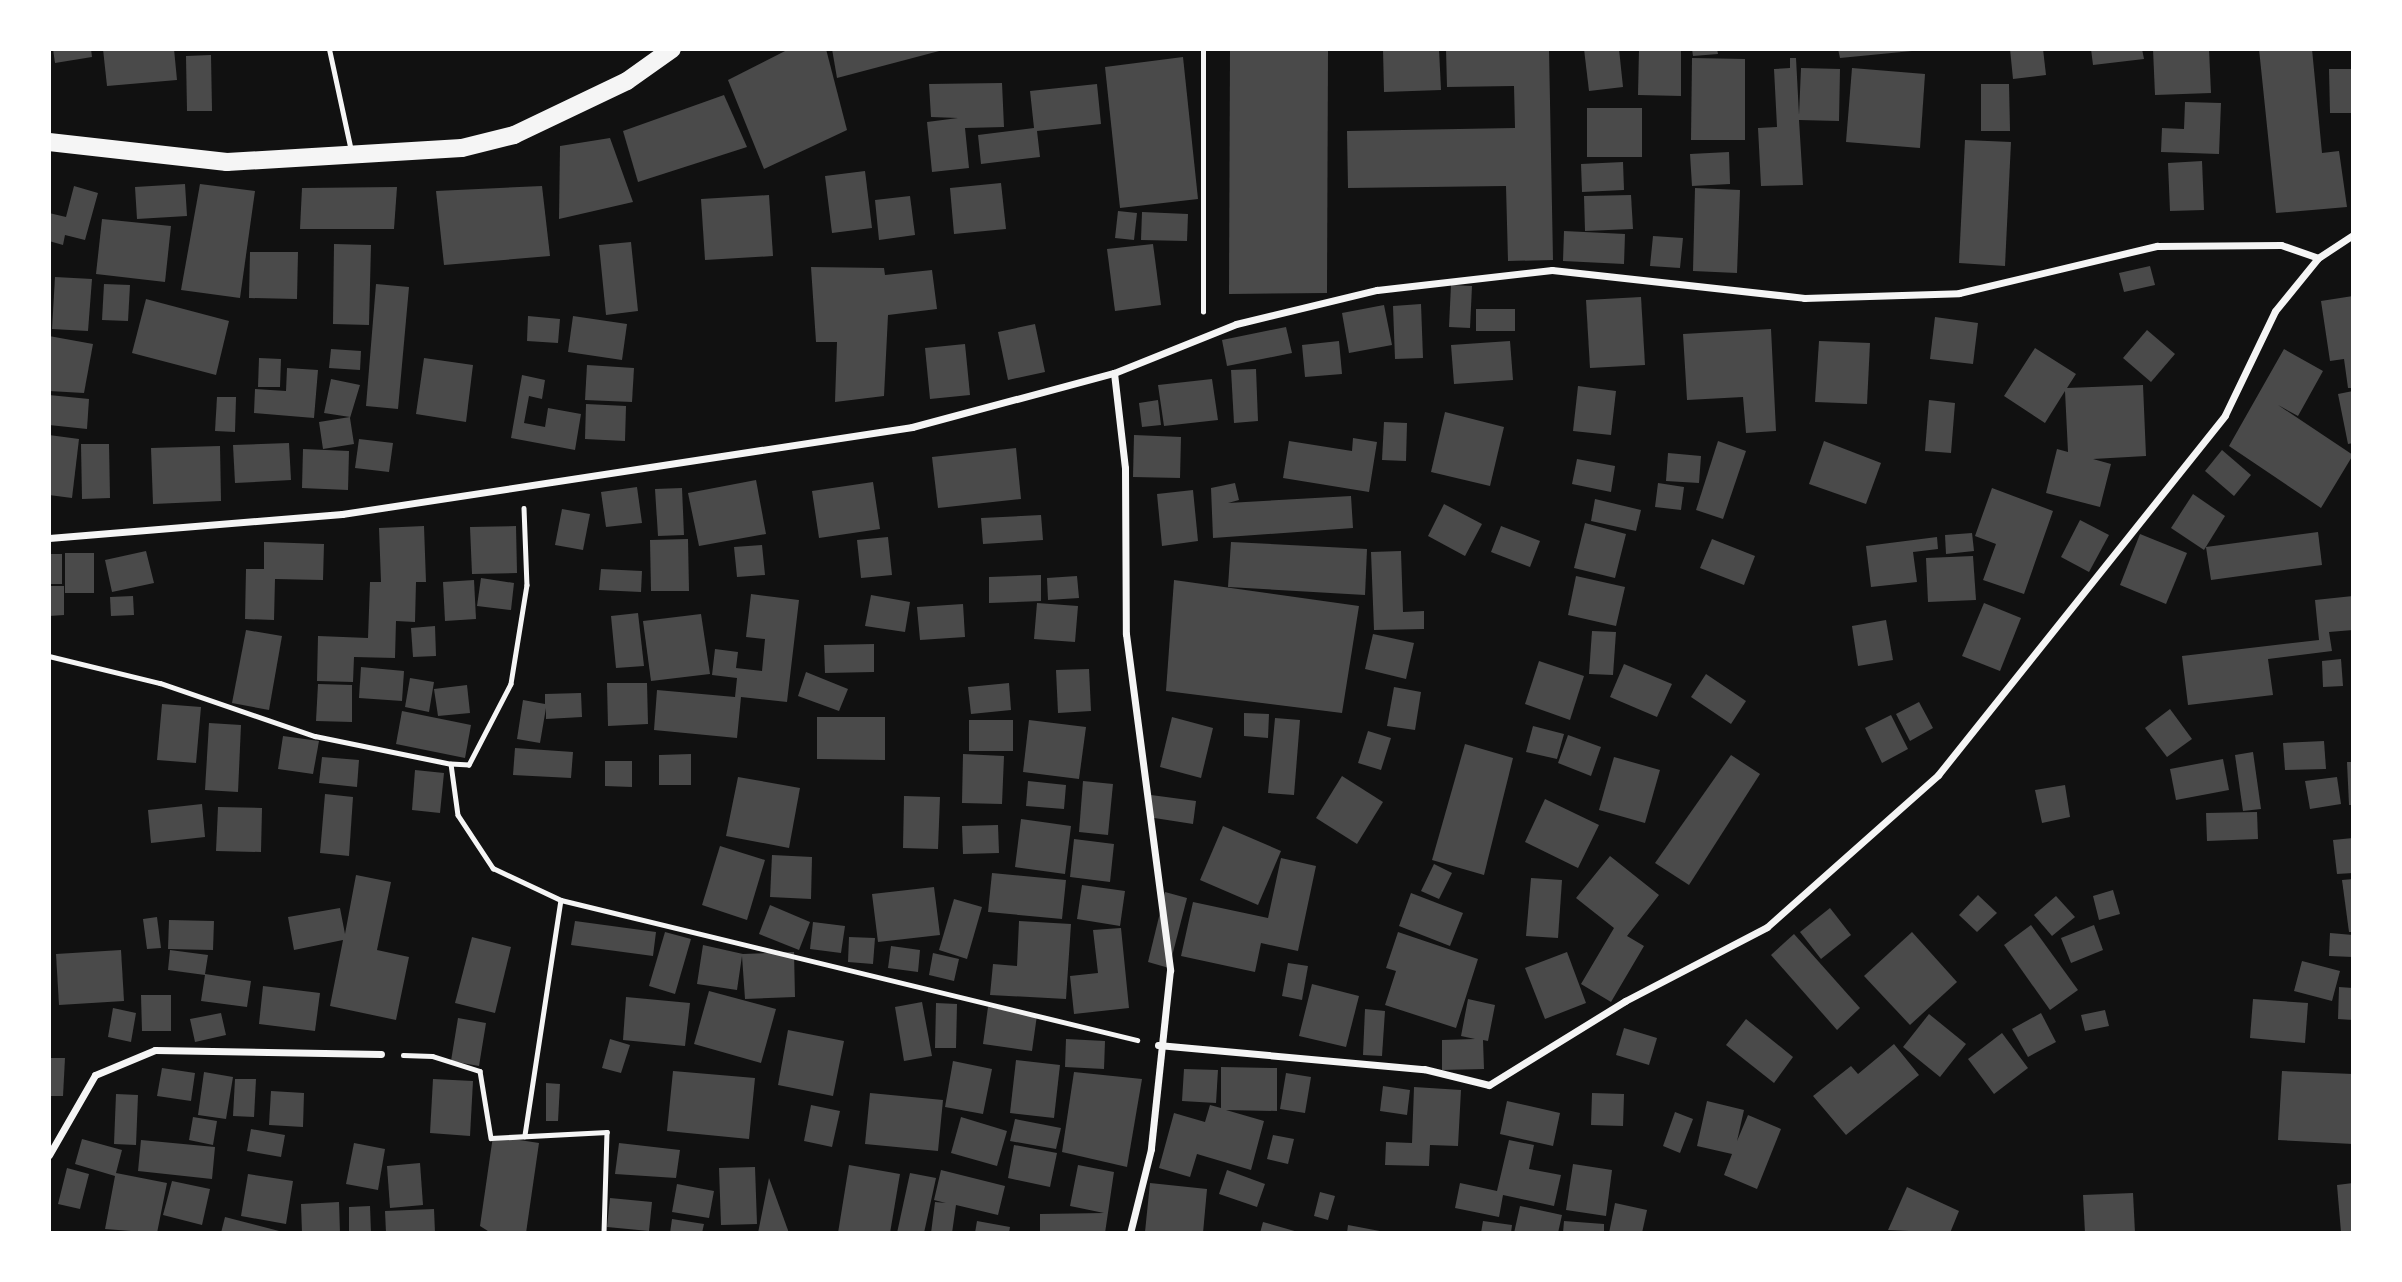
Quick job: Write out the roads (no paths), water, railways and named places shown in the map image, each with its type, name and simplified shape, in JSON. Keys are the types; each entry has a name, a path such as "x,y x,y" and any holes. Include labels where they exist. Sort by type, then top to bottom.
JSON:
{"main road":[{"path":"49,142 227,162 352,158 462,148 513,135 627,81 672,49"}],"street":[{"path":"1158,1045 1424,1069 1489,1085 1625,1001 1767,927 1938,775 2225,415 2275,311 2318,258 2353,235"},
{"path":"49,538 342,514 523,486 668,469 912,428 1114,373 1203,337 1377,290 1552,270 1804,298 1959,293 2157,246 2281,245 2318,258"},
{"path":"1114,373 1125,468 1126,634 1170,970 1158,1045 1151,1149 1130,1233"},
{"path":"49,1155 95,1075 155,1050 382,1054"}],"lane":[{"path":"329,49 352,158"}]}
